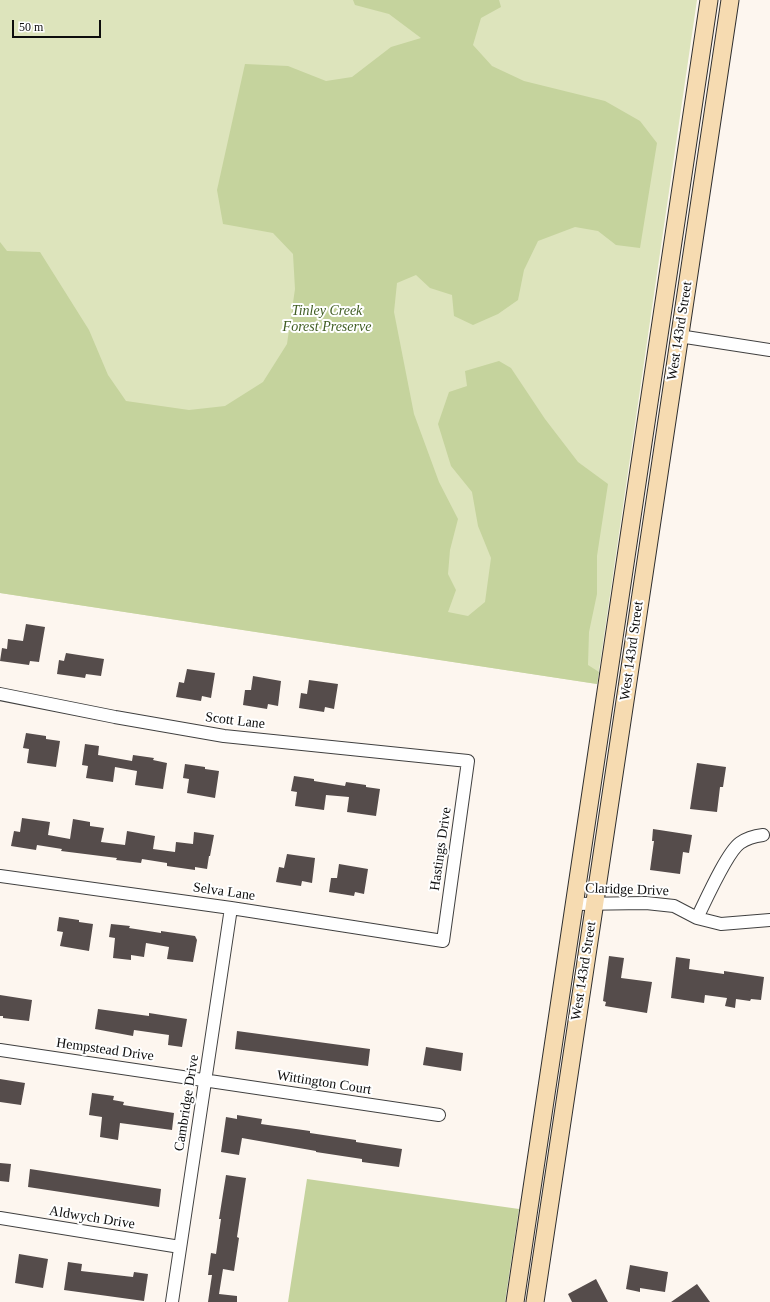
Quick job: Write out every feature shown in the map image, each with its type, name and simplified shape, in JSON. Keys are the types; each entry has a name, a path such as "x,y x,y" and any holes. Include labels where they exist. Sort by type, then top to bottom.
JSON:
{"main road":[{"name":"West 143rd Street","path":"515,1302 709,0"},
{"name":"West 143rd Street","path":"535,1302 730,0"}],"street":[{"path":"680,336 770,350"},
{"name":"Scott Lane","path":"0,694 115,717 224,736 468,761"},
{"name":"Hastings Drive","path":"443,941 468,761"},
{"path":"697,918 727,860 739,843 753,837 763,835"},
{"name":"Selva Lane","path":"0,876 231,908 443,941"},
{"name":"Claridge Drive","path":"575,904 646,903 674,906 697,918 722,924 770,920"},
{"name":"Cambridge Drive","path":"172,1302 231,908"},
{"name":"Hempstead Drive","path":"0,1050 205,1080"},
{"name":"Wittington Court","path":"205,1080 439,1115"},
{"name":"Aldwych Drive","path":"0,1218 180,1247"}],"green space":[{"name":"Tinley Creek Forest Preserve","path":"0,0 697,0 597,684 0,593"},
{"path":"353,0 499,0 501,7 481,18 473,45 492,66 524,81 605,101 640,121 657,143 640,248 616,245 598,231 575,227 538,241 524,270 518,300 498,314 473,325 454,316 452,295 430,288 416,275 397,283 394,312 414,414 439,482 458,519 450,550 448,574 456,590 448,612 468,616 485,602 491,558 478,526 472,492 451,466 438,424 449,392 467,386 465,371 499,361 511,368 545,419 578,462 608,484 597,556 597,594 589,632 588,665 599,672 597,684 0,593 0,242 7,251 40,252 89,330 108,375 126,401 189,410 225,406 263,382 287,344 295,289 293,254 273,233 223,224 217,190 245,64 288,66 326,81 352,77 391,47 421,38 389,14 355,5"},
{"path":"307,1179 519,1209 505,1302 288,1302"}],"building":[{"path":"26,624 45,627 39,662 30,661 29,665 0,661 2,648 7,649 8,639 23,641"},
{"path":"66,653 104,659 101,676 86,674 85,678 57,674 59,660 64,661"},
{"path":"187,669 215,673 211,698 202,696 201,701 176,697 179,682 184,683"},
{"path":"253,676 281,681 278,706 268,704 267,709 243,705 245,690 251,690"},
{"path":"309,680 338,684 334,709 325,707 324,712 299,708 301,693 307,694"},
{"path":"26,733 46,736 46,739 60,741 56,767 27,763 29,749 23,748"},
{"path":"85,744 99,746 98,755 132,761 133,755 154,758 153,760 167,763 163,789 135,785 137,771 115,767 113,782 86,778 88,766 82,765"},
{"path":"697,763 726,767 723,787 720,787 717,812 690,809"},
{"path":"185,764 219,771 215,798 187,793 189,779 183,778"},
{"path":"294,776 345,786 346,782 380,789 376,816 347,812 349,797 326,795 324,810 295,806 297,792 291,791"},
{"path":"22,818 50,822 48,835 70,839 73,819 90,822 90,826 104,828 101,842 125,845 127,831 155,836 153,849 175,852 176,842 193,844 194,832 214,835 207,869 195,867 195,870 167,866 167,863 142,859 141,863 116,860 117,858 61,851 62,849 37,845 36,850 11,846 14,831 20,832"},
{"path":"653,829 692,835 689,853 683,852 680,874 650,870 654,841 652,841"},
{"path":"287,854 315,858 312,883 302,881 301,886 276,882 279,867 284,868"},
{"path":"339,864 368,869 364,894 355,892 354,896 329,892 331,878 337,878"},
{"path":"59,917 93,924 89,951 60,946 63,932 57,931"},
{"path":"111,924 130,926 129,928 161,933 161,931 195,936 197,940 193,962 167,959 169,947 146,943 144,957 131,955 131,960 113,958 115,938 109,937"},
{"path":"609,956 624,958 621,978 652,982 647,1013 605,1006 606,1002 603,1001"},
{"path":"676,957 690,959 689,969 724,974 724,971 764,977 761,1000 751,999 750,1001 736,999 735,1008 725,1006 727,998 705,995 704,1003 671,998"},
{"path":"0,995 32,1000 29,1021 3,1018 3,1016 0,1016"},
{"path":"98,1009 149,1016 149,1013 187,1019 182,1047 168,1045 169,1035 134,1030 133,1036 95,1029"},
{"path":"237,1031 370,1049 368,1066 235,1049"},
{"path":"426,1047 463,1053 461,1071 423,1065"},
{"path":"0,1079 25,1083 21,1105 0,1102"},
{"path":"92,1093 114,1096 113,1100 124,1102 123,1105 174,1113 172,1130 120,1123 118,1140 100,1137 102,1117 89,1115"},
{"path":"237,1115 262,1119 261,1124 310,1131 310,1133 356,1140 356,1142 402,1149 399,1167 362,1162 362,1159 242,1138 239,1155 221,1152 226,1117 237,1119"},
{"path":"0,1163 11,1164 9,1182 0,1181"},
{"path":"30,1169 161,1189 159,1207 28,1187"},
{"path":"226,1175 246,1178 237,1237 239,1238 234,1271 223,1269 219,1294 237,1296 237,1302 208,1302 212,1275 208,1275 211,1253 216,1254 221,1219 219,1219"},
{"path":"19,1254 48,1259 43,1288 15,1283"},
{"path":"68,1262 82,1264 81,1271 133,1277 134,1272 148,1274 144,1301 64,1290"},
{"path":"630,1265 668,1272 665,1292 640,1288 640,1292 626,1289"},
{"path":"596,1279 608,1302 572,1302 568,1294"},
{"path":"697,1284 710,1302 671,1302"}]}
